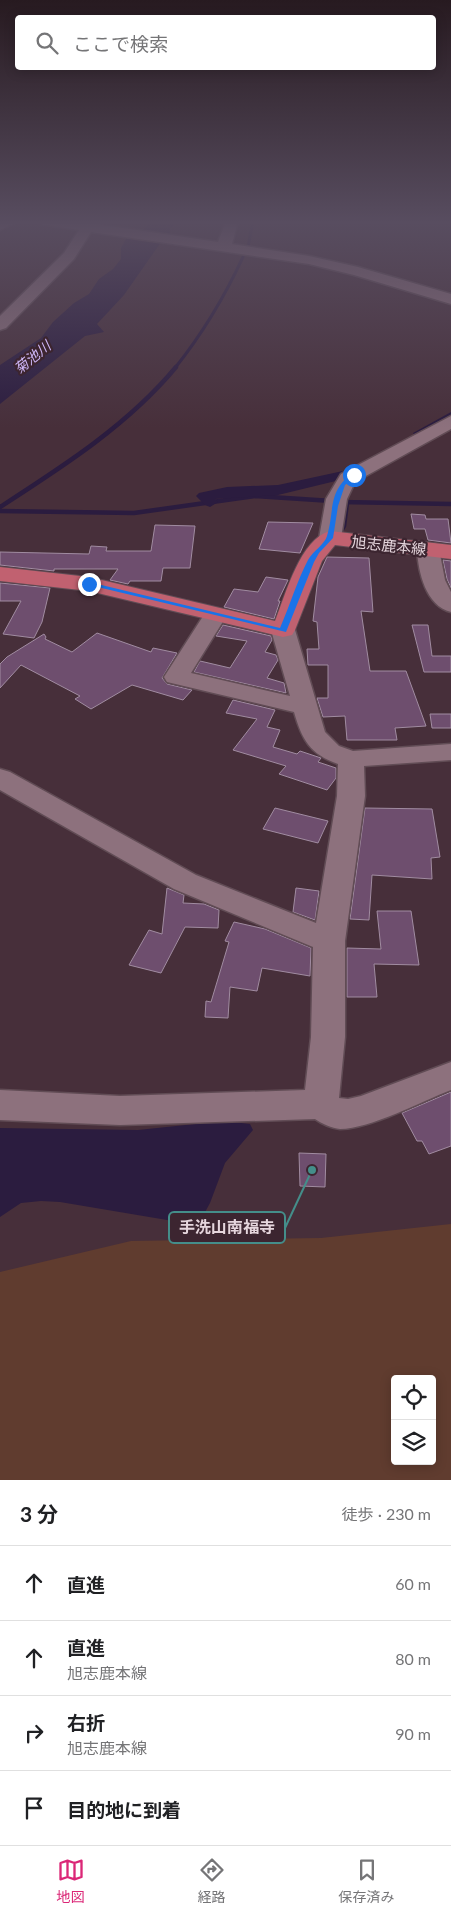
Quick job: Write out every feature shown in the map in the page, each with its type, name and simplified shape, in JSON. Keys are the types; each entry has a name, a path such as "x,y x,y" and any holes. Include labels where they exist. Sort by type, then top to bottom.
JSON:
{"main road":[{"name":"旭志鹿本線","path":"283,630 316,552 330,538 451,552"},
{"path":"0,574 89,584 283,630"}],"street":[{"path":"0,325 35,290"},
{"path":"420,290 451,299"},
{"path":"330,538 336,502 343,484 348,478 451,422"},
{"path":"428,549 428,562 433,578 445,600 451,605"},
{"path":"215,615 176,677 304,707"},
{"path":"283,630 313,734 330,752 351,759 451,752"},
{"path":"321,1104 328,1036 329,941 351,796 351,759"},
{"path":"0,778 139,858 185,882 329,941"},
{"path":"0,1105 50,1110 138,1111 321,1104 337,1114 355,1112 430,1082 451,1076"}],"shaded area":[{"path":"451,1224 451,1480 0,1480 0,1272 131,1241 321,1238"}],"water":[{"name":"菊池川","path":"92,290 127,290 97,324 104,332 85,336 0,404 0,365 41,338 53,322 74,303 89,294"},
{"path":"224,1121 250,1124 253,1130 225,1163 210,1203 204,1214 196,1219 173,1221 60,1202 41,1201 21,1203 0,1217 0,1128 138,1130"}],"building":[{"path":"411,514 425,515 426,519 448,519 451,543 428,540 425,529 414,529"},
{"path":"268,522 313,523 300,553 259,549"},
{"path":"155,525 195,526 190,568 163,568 161,581 130,581 128,584 110,580 118,569 54,569 54,571 0,565 0,552 89,554 91,546 107,547 106,551 151,551"},
{"path":"327,557 369,558 373,612 361,611 370,671 406,671 426,726 395,728 397,740 347,740 345,716 323,717 317,698 328,698 328,665 308,665 307,649 319,649 317,622 313,621 318,577"},
{"path":"443,560 451,561 451,588 447,579"},
{"path":"266,577 288,580 278,601 280,601 274,619 224,607 234,589 258,592"},
{"path":"0,583 50,588 42,622 34,638 3,634 21,601 0,601"},
{"path":"223,625 271,636 272,640 265,652 276,655 278,660 267,678 284,683 286,693 194,672 200,661 230,668 247,641 216,636"},
{"path":"412,625 428,625 432,656 451,656 451,672 424,672"},
{"path":"97,633 151,652 153,648 177,653 162,678 167,684 192,690 183,700 132,685 91,709 75,699 80,696 21,665 0,688 0,664 7,657 44,634 45,639 72,652"},
{"path":"233,700 275,710 267,727 280,730 273,747 297,754 300,751 321,758 318,762 336,768 336,778 327,790 279,774 286,766 233,750 257,719 226,713"},
{"path":"430,714 451,714 451,728 432,728"},
{"path":"275,808 328,821 318,843 263,829"},
{"path":"365,808 432,809 440,857 431,858 432,879 372,875 369,920 350,919"},
{"path":"167,888 184,895 183,903 204,904 219,910 218,928 185,927 161,973 129,965 149,930 162,934"},
{"path":"296,888 319,891 315,920 293,912"},
{"path":"377,911 411,911 419,965 374,964 377,997 347,997 347,948 381,949"},
{"path":"234,922 265,929 311,948 310,976 262,968 257,991 230,987 228,1018 205,1017 206,1001 211,1002 229,942 225,941"},
{"path":"451,1092 451,1146 429,1154 422,1141 417,1141 402,1113"},
{"path":"299,1153 326,1154 325,1187 300,1186"}],"waterway":[{"path":"175,368 195,342 226,290"},
{"path":"0,507 93,444 116,426 137,408 176,367"},
{"path":"420,433 451,416"},
{"path":"210,502 204,496 227,492 278,490 343,475"},
{"path":"0,511 134,513 255,496 332,501"},
{"path":"341,502 451,504"},
{"path":"340,533 344,526 347,503"}],"place":[{"name":"手洗山南福寺","path":"312,1170"}],"route":[{"path":"89,584 272,629 283,630 316,552 330,538 334,506 343,484 354,475"}]}
